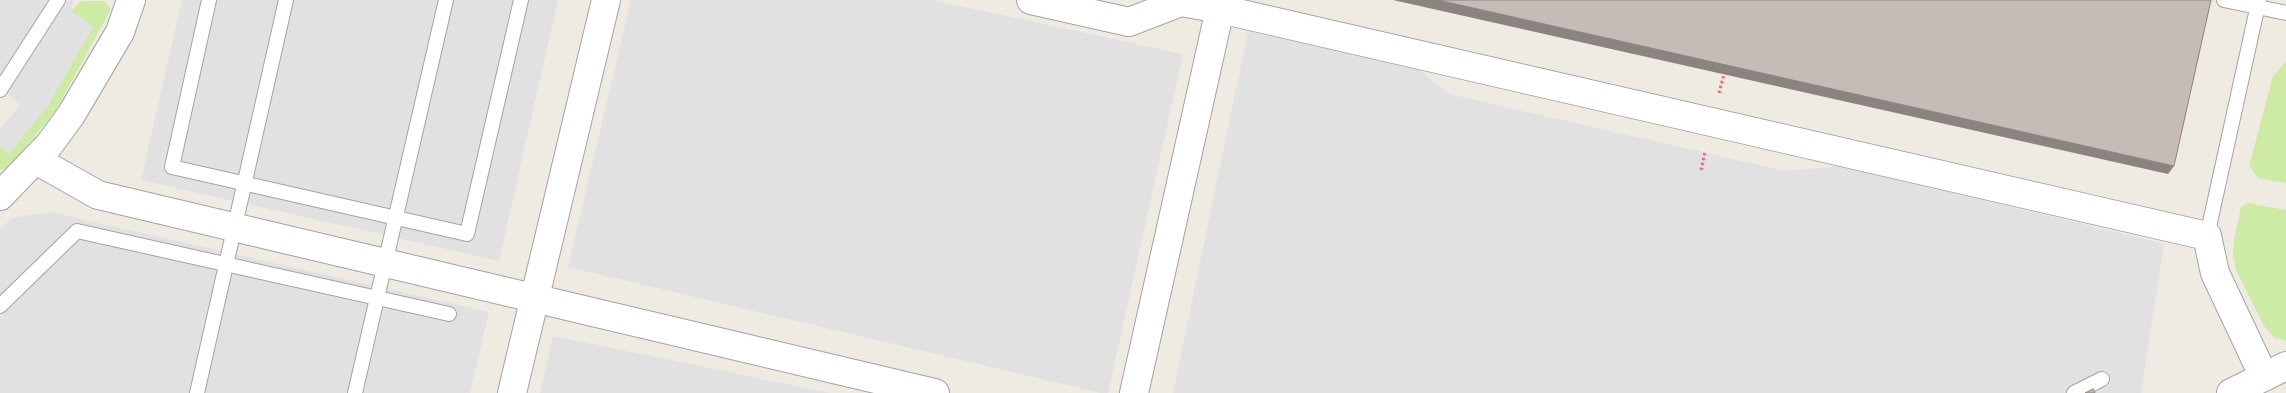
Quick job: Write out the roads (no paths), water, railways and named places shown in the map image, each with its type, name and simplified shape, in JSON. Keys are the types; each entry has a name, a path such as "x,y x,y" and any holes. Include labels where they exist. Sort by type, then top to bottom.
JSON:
{"street":[{"path":"0,196 36,160 71,116 120,32 131,0"},
{"path":"512,393 606,0"},
{"path":"1031,0 1129,22 1181,2 1221,5 2207,236 2215,274 2275,372 2231,393"},
{"path":"1134,393 1221,5"},
{"path":"36,160 98,195 935,393"}],"lane":[{"path":"0,90 58,0"},
{"path":"209,0 172,167 467,234 521,0"},
{"path":"196,393 286,0"},
{"path":"355,393 446,0"},
{"path":"2224,0 2258,3 2286,13"},
{"path":"2207,236 2258,3"},
{"path":"0,306 77,231 449,314"},
{"path":"2074,393 2102,379"}]}
